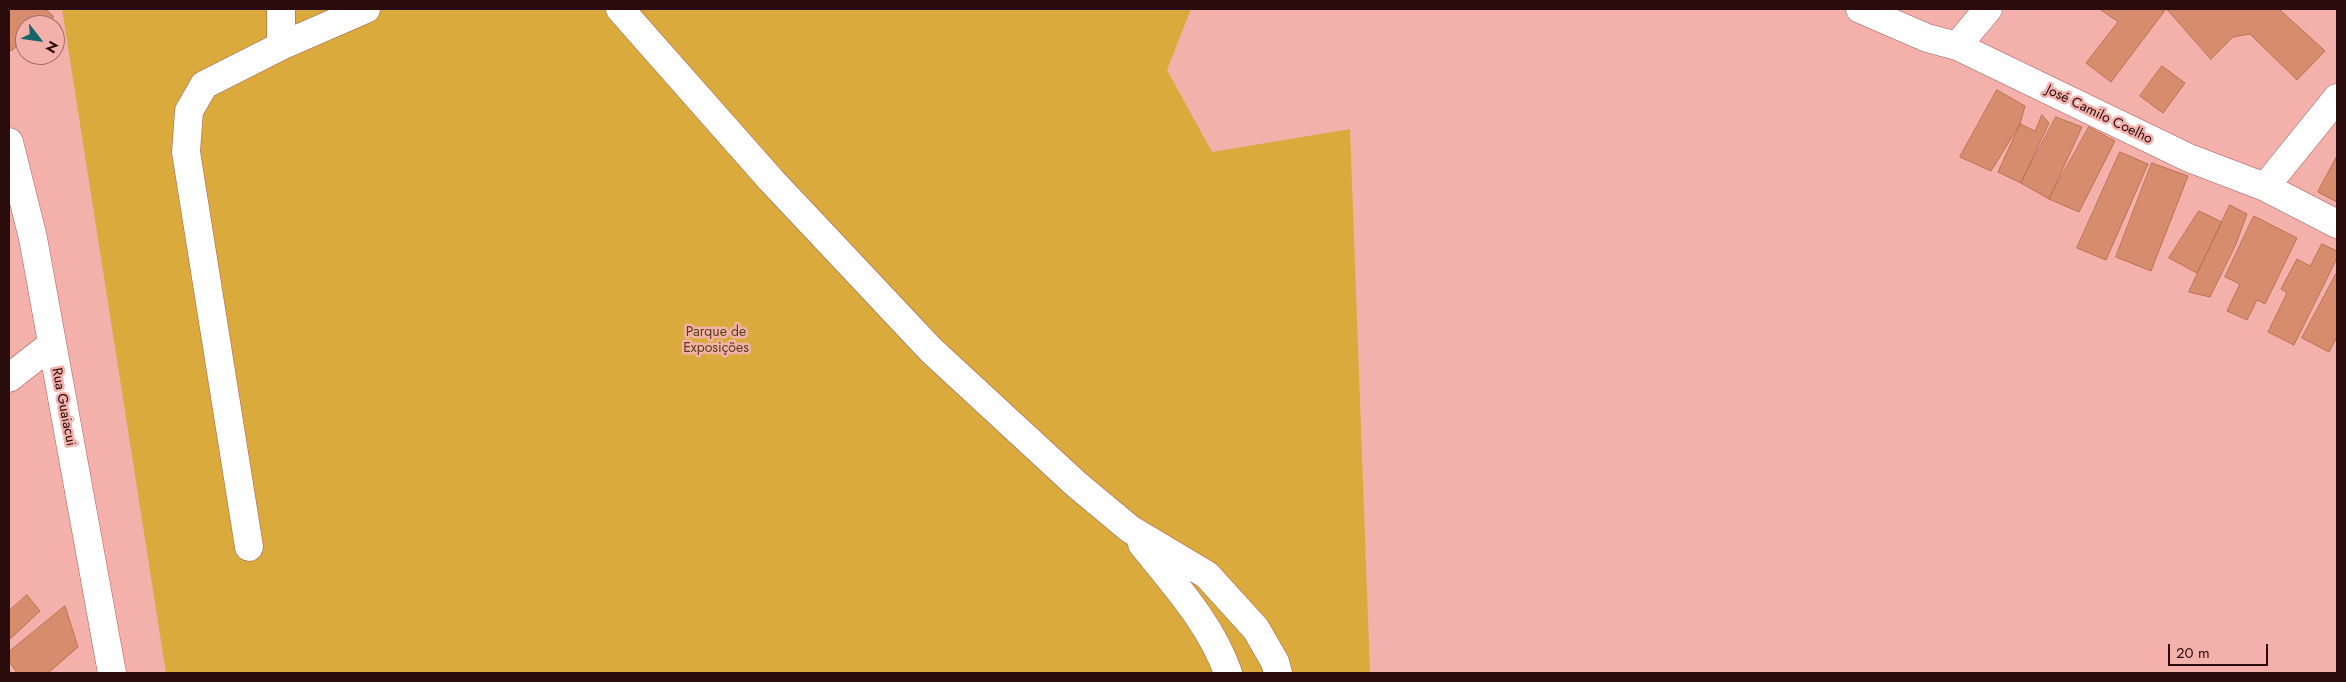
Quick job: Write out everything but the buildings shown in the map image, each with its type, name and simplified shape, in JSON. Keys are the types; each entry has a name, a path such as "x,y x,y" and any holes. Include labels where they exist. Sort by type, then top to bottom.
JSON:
{"street":[{"path":"281,9 281,46"},
{"path":"249,547 186,152 190,111 204,85 281,46 366,9"},
{"path":"620,9 771,180 931,350 1076,484 1130,529 1207,575 1256,629 1275,662 1278,673"},
{"name":"José Camilo Coelho","path":"1860,9 1927,38 1956,46 2189,158 2265,187 2337,224"},
{"path":"1956,46 1988,9"},
{"path":"2265,187 2337,98"},
{"name":"Rua Guaiacui","path":"9,142 32,238 112,673"},
{"path":"9,378 51,345"},
{"path":"1130,529 1189,602 1221,654 1228,673"}],"green space":[{"name":"Parque de Exposições","path":"62,9 1191,9 1167,70 1212,152 1350,129 1370,673 166,673 65,28 65,15 63,15"}]}
